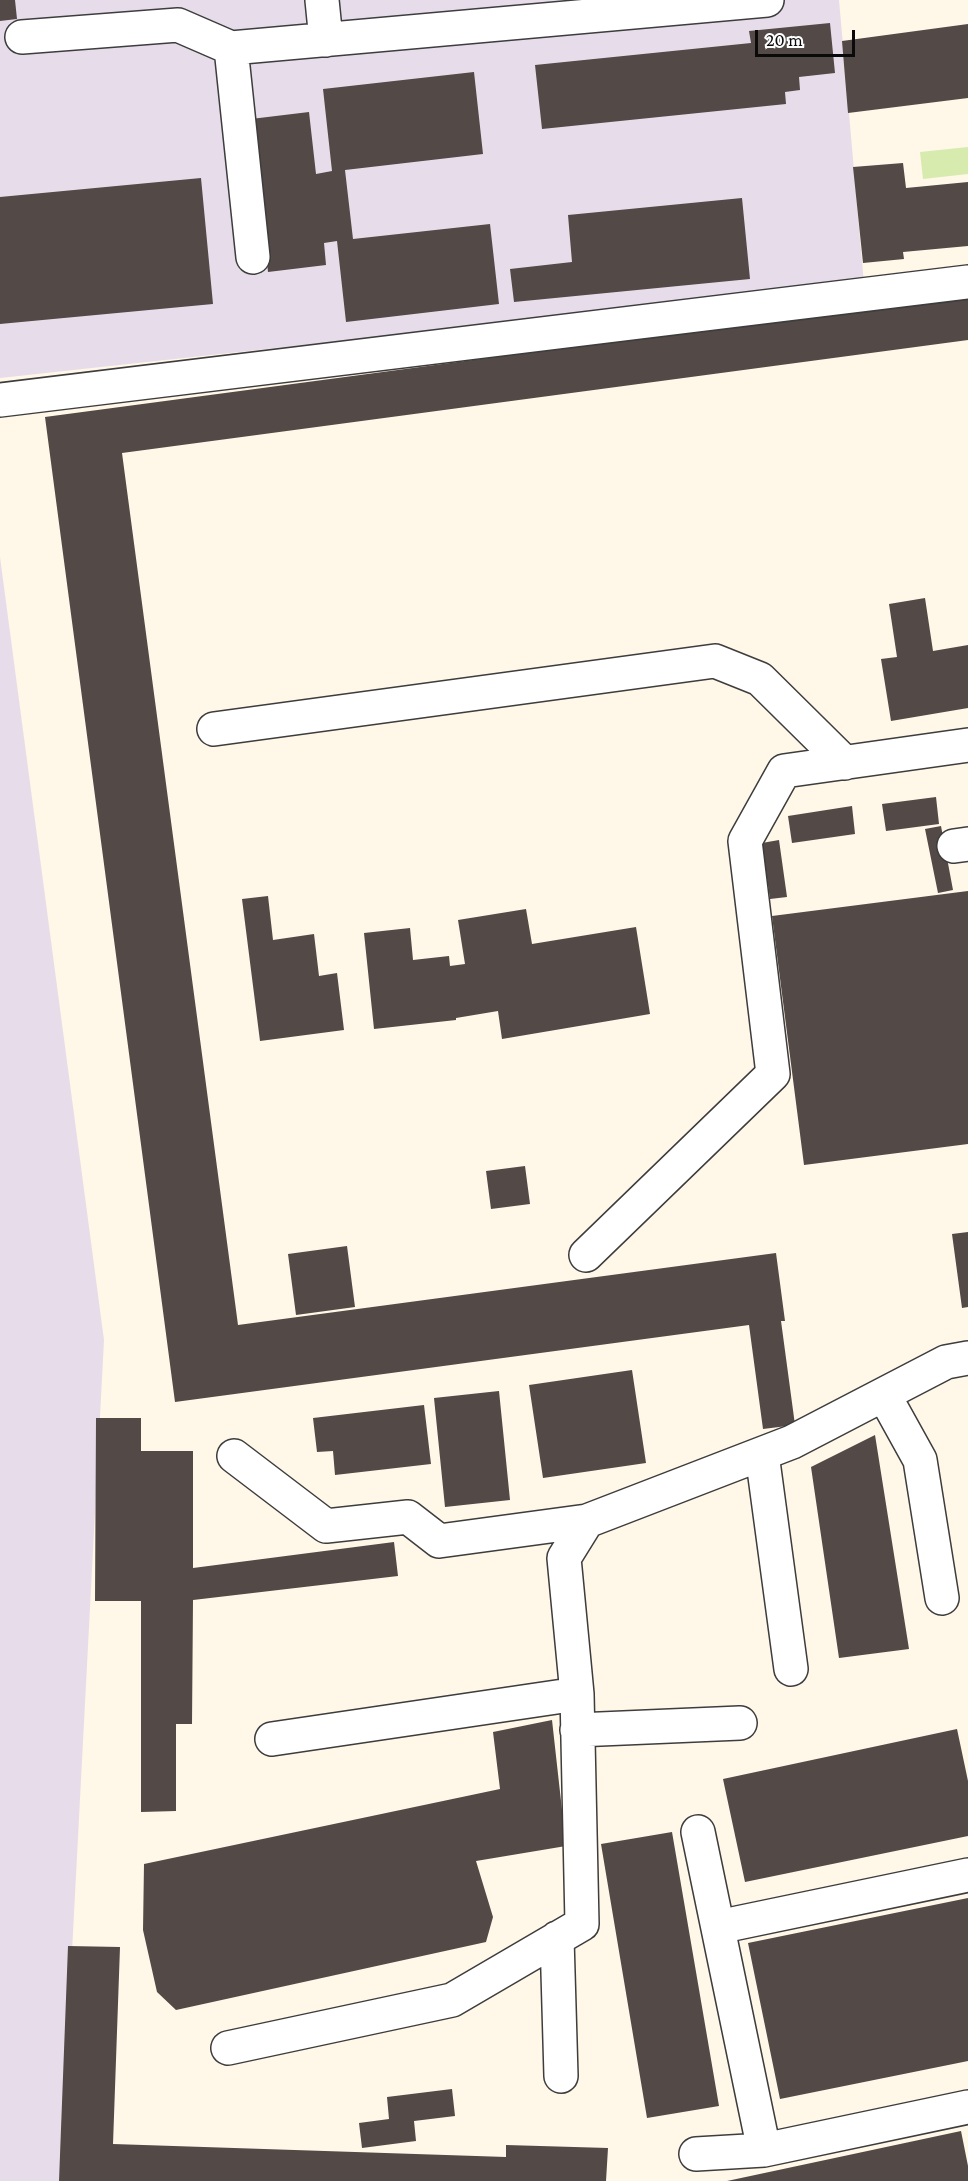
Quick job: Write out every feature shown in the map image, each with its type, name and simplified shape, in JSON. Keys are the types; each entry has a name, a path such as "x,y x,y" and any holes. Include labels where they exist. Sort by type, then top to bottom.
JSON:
{"lane":[{"path":"322,0 326,40"},
{"path":"22,37 178,25 231,48 767,0"},
{"path":"231,48 253,257"},
{"path":"0,400 968,282"},
{"path":"214,729 716,661 760,680 845,763"},
{"path":"586,1255 773,1074 745,841 784,771 968,745"},
{"path":"234,1456 326,1526 408,1517 439,1541 587,1521 792,1442 946,1362 968,1358"},
{"path":"884,1395 920,1461 942,1598"},
{"path":"762,1454 791,1668"},
{"path":"228,2048 452,2000 582,1924 577,1694 564,1558 587,1521"},
{"path":"272,1739 577,1694"},
{"path":"577,1730 740,1723"},
{"path":"698,1832 764,2150"},
{"path":"717,1927 968,1875"},
{"path":"556,1938 561,2076"},
{"path":"696,2154 764,2150 968,2107"}],"shaded area":[{"path":"0,0 839,0 864,284 0,378"},
{"path":"0,557 104,1340 60,2181 0,2181"}],"green space":[{"path":"968,147 968,174 923,179 920,152"}],"building":[{"path":"0,0 15,0 17,19 0,21"},
{"path":"830,23 835,73 799,77 800,90 785,92 786,104 542,129 535,65 751,43 749,31"},
{"path":"968,24 968,98 848,113 842,41"},
{"path":"474,72 483,154 345,170 353,239 490,224 499,304 346,322 337,241 324,243 326,265 268,272 251,119 309,112 316,174 332,171 323,89"},
{"path":"903,163 906,188 968,182 968,246 903,252 904,259 863,263 853,167"},
{"path":"201,178 213,304 0,324 0,197"},
{"path":"742,198 750,279 514,302 510,269 572,262 568,215"},
{"path":"968,294 968,340 122,453 238,1325 776,1253 785,1321 781,1321 795,1425 763,1429 749,1325 175,1402 45,417"},
{"path":"925,598 933,651 968,645 968,708 891,721 881,659 897,657 889,604"},
{"path":"936,797 939,824 886,831 882,804"},
{"path":"852,806 855,834 792,843 788,816"},
{"path":"941,826 953,890 938,893 925,829"},
{"path":"779,840 787,897 770,899 762,843"},
{"path":"968,891 968,1144 804,1165 772,916"},
{"path":"268,896 273,940 314,934 319,976 337,973 344,1030 260,1041 242,899"},
{"path":"526,909 532,944 636,927 650,1014 502,1039 498,1011 456,1018 456,1020 374,1029 364,933 410,928 413,960 449,956 450,966 465,964 458,920"},
{"path":"525,1166 530,1204 491,1209 486,1171"},
{"path":"968,1232 968,1307 962,1308 952,1234"},
{"path":"347,1246 355,1307 296,1315 288,1254"},
{"path":"632,1370 646,1463 543,1478 529,1385"},
{"path":"499,1391 510,1500 445,1507 434,1398"},
{"path":"424,1405 431,1464 335,1475 333,1451 317,1452 313,1418"},
{"path":"96,1418 141,1418 141,1451 193,1451 193,1568 394,1542 398,1576 193,1600 192,1724 176,1724 176,1811 141,1812 141,1601 95,1601"},
{"path":"875,1435 909,1649 839,1658 811,1467"},
{"path":"552,1720 566,1846 476,1861 493,1917 486,1942 176,2010 157,1992 143,1930 144,1864 500,1789 493,1732"},
{"path":"957,1729 968,1781 968,1836 745,1882 723,1779"},
{"path":"672,1832 719,2106 647,2118 601,1844"},
{"path":"968,1898 968,2061 780,2099 748,1943"},
{"path":"68,1946 120,1947 113,2144 506,2157 506,2145 608,2148 606,2181 59,2181"},
{"path":"452,2089 455,2116 414,2121 416,2141 362,2148 359,2123 389,2119 387,2097"},
{"path":"961,2131 968,2166 968,2181 727,2181"}]}
